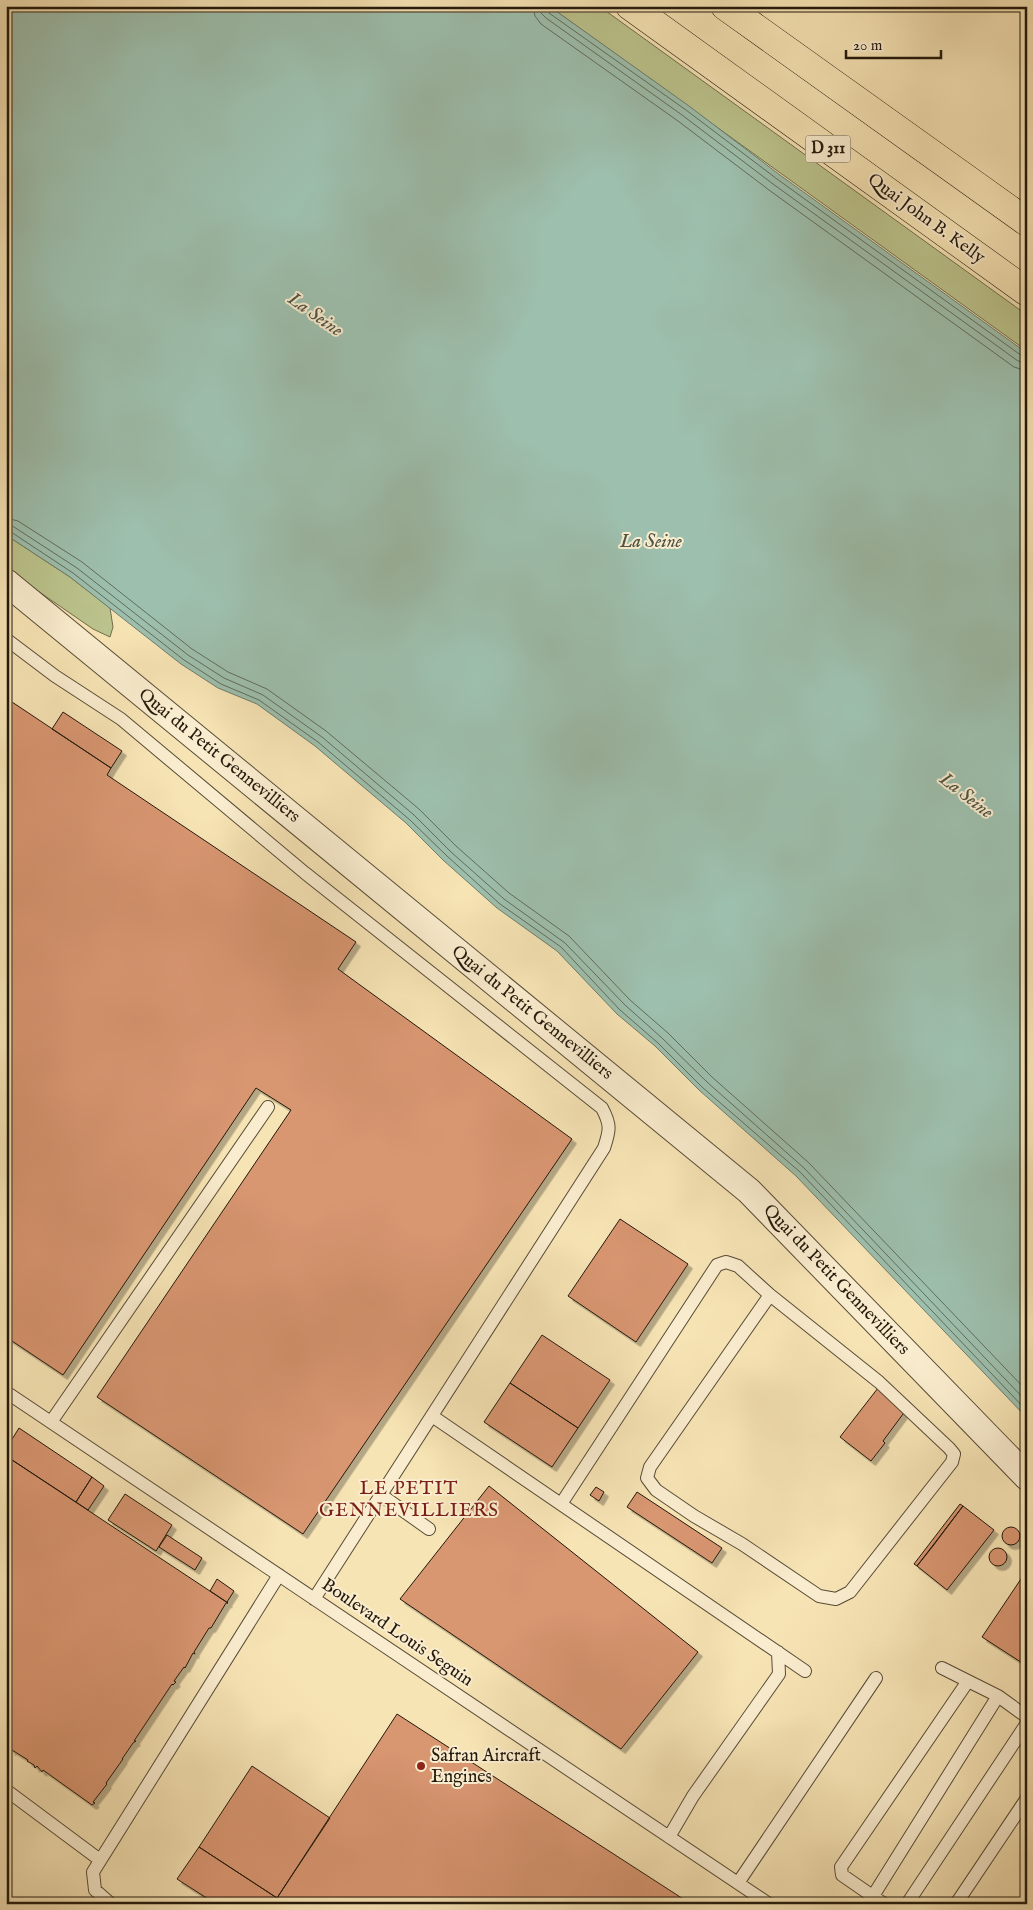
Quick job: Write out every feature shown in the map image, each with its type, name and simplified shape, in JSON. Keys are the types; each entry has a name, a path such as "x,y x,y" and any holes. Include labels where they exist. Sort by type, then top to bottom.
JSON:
{"main road":[{"name":"Quai John B. Kelly","path":"630,6 1027,292"},
{"path":"725,6 1027,222"}],"street":[{"name":"Quai du Petit Gennevilliers","path":"6,582 749,1191 1027,1477"}],"lane":[{"path":"6,640 55,676 121,719 305,873 602,1108 608,1120 610,1131 604,1148 314,1599"},
{"path":"51,1422 268,1107"},
{"path":"561,1504 717,1265 726,1262 738,1266 770,1295 879,1382 954,1454 952,1462 850,1592 836,1599 820,1596 742,1544 694,1516 656,1490 647,1478 650,1467 770,1295"},
{"name":"Boulevard Louis Seguin","path":"6,1392 769,1904"},
{"path":"432,1416 805,1671"},
{"path":"381,1495 429,1530"},
{"path":"111,1904 95,1890 93,1872 279,1575"},
{"path":"669,1836 693,1796 779,1674 778,1652"},
{"path":"942,1668 998,1696 1027,1717"},
{"path":"738,1883 876,1678"},
{"path":"884,1904 870,1900 842,1875 841,1867 968,1681"},
{"path":"870,1900 998,1696"},
{"path":"907,1904 1027,1723"},
{"path":"6,1790 100,1860"},
{"path":"956,1904 1027,1798"}],"green space":[{"path":"549,6 599,6 1027,315 1027,351"},
{"path":"6,535 70,577 110,608 113,627 110,637 93,629 6,569"}],"water":[{"name":"La Seine","path":"6,6 549,6 1027,353 1027,1418 796,1176 699,1090 655,1046 617,1014 557,951 497,908 443,860 406,823 315,746 257,704 218,688 181,664 70,577 6,535"}],"building":[{"path":"6,698 111,768 107,775 356,942 338,969 572,1139 303,1534 97,1397 291,1110 256,1088 63,1375 6,1337"},
{"path":"63,712 122,751 111,768 52,729"},
{"path":"620,1219 688,1264 636,1342 568,1296"},
{"path":"542,1335 610,1380 578,1428 510,1383"},
{"path":"510,1383 578,1428 552,1467 484,1422"},
{"path":"878,1388 906,1410 871,1461 840,1437"},
{"path":"19,1428 92,1477 76,1502 6,1456 6,1449"},
{"path":"6,1456 228,1603 226,1603 211,1628 209,1628 194,1652 195,1654 193,1653 185,1668 174,1681 176,1682 172,1684 92,1805 43,1770 42,1772 37,1766 35,1768 28,1760 12,1750 10,1751 11,1749 6,1746"},
{"path":"92,1477 104,1486 88,1510 76,1502"},
{"path":"489,1486 698,1652 621,1749 400,1599"},
{"path":"596,1487 604,1492 599,1501 590,1495"},
{"path":"637,1492 722,1548 712,1563 627,1507"},
{"path":"125,1494 172,1525 156,1551 108,1520"},
{"path":"960,1504 963,1506 933,1546 917,1566 914,1564"},
{"path":"963,1506 994,1530 947,1590 917,1566"},
{"path":"1011,1527 1017,1530 1020,1536 1017,1542 1011,1545 1005,1542 1002,1536 1005,1530"},
{"path":"167,1535 202,1558 195,1570 159,1547"},
{"path":"994,1548 1002,1548 1007,1553 1005,1564 994,1566 989,1561 989,1553"},
{"path":"1027,1570 1027,1666 982,1637"},
{"path":"217,1579 234,1591 228,1603 210,1591"},
{"name":"Safran Aircraft Engines","path":"397,1714 691,1904 273,1904"},
{"path":"252,1766 330,1818 277,1898 199,1847"},
{"path":"199,1847 277,1898 273,1904 216,1904 177,1879"}],"place":[{"name":"Safran Aircraft Engines","path":"421,1766"}],"district":[{"name":"LE PETIT GENNEVILLIERS","path":"409,1500"}]}
